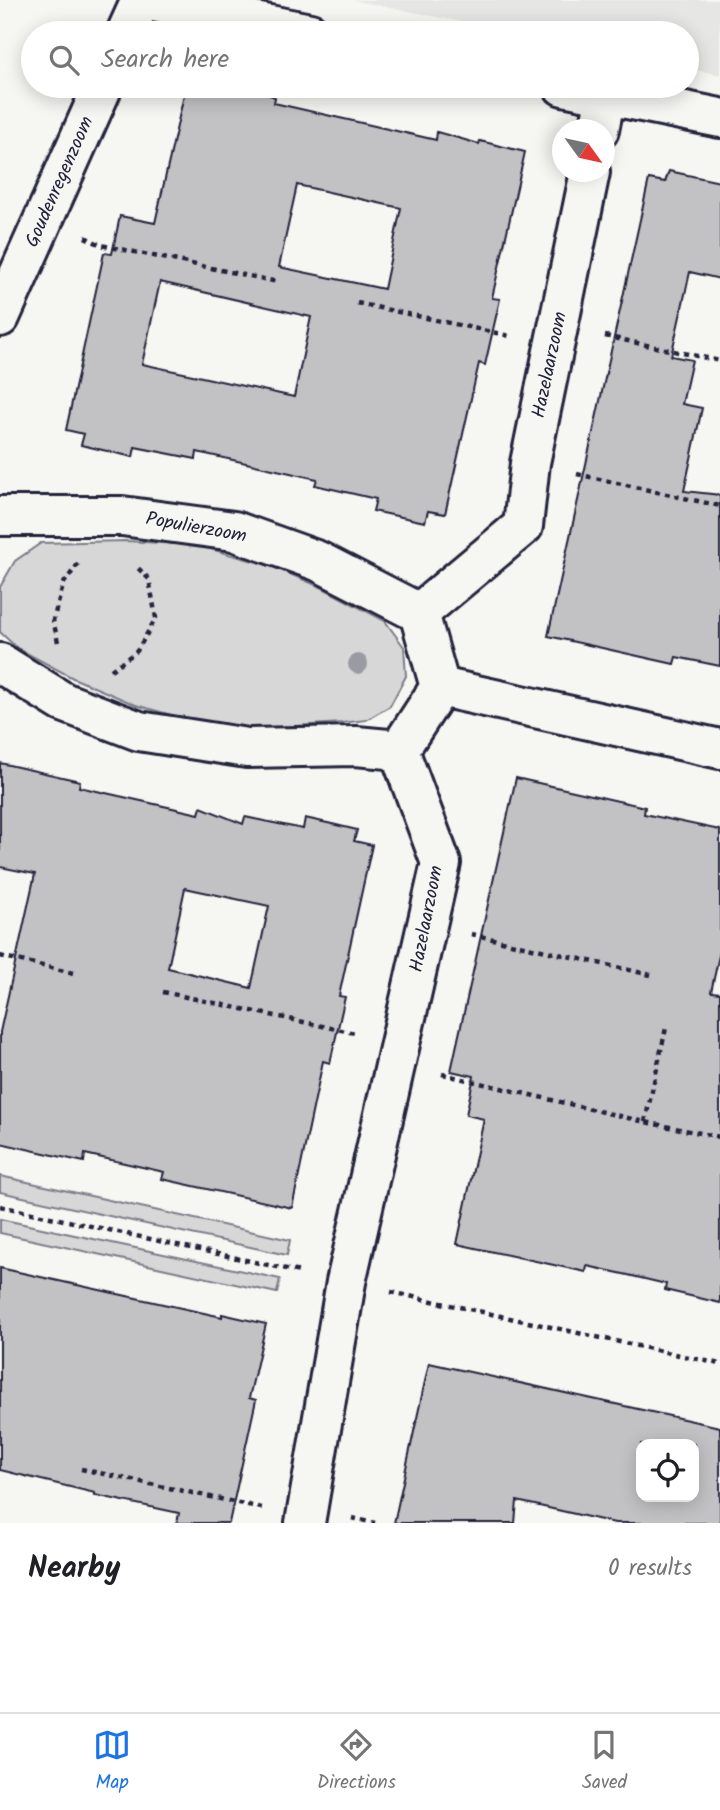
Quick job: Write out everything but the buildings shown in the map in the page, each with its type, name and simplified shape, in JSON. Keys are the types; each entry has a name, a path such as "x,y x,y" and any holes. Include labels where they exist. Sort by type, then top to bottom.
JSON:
{"street":[{"path":"132,21 142,0 249,21"},
{"name":"Goudenregenzoom","path":"0,317 98,98"},
{"path":"581,98 602,112 720,118"},
{"name":"Hazelaarzoom","path":"419,613 523,526 530,463 588,182"},
{"name":"Populierzoom","path":"0,516 122,516 234,531 318,561 419,613"},
{"path":"0,663 63,702 139,731 247,748 356,746 399,750 440,687 419,613"},
{"path":"440,687 720,748"},
{"name":"Hazelaarzoom","path":"305,1520 346,1282 441,863 399,750"}],"path":[{"path":"45,217 102,245 278,282"},
{"path":"357,303 720,361"},
{"path":"530,463 720,506"},
{"path":"108,671 137,651 156,618 149,579 130,561"},
{"path":"60,647 53,620 64,583 79,562"},
{"path":"427,924 651,975"},
{"path":"0,956 73,972"},
{"path":"163,992 399,1053 645,1122 720,1137"},
{"path":"645,1122 666,1028"},
{"path":"81,1469 305,1520"}],"shaded area":[{"path":"353,0 720,0 720,75 699,71 699,21 457,21"},
{"path":"126,541 196,545 271,566 323,588 385,621 404,647 406,676 390,706 366,720 342,723 264,728 203,724 136,705 73,678 17,648 0,632 0,587 15,561 41,543"},
{"path":"0,1176 290,1240 287,1255 0,1192"},
{"path":"0,1219 280,1279 277,1293 0,1233"}]}
